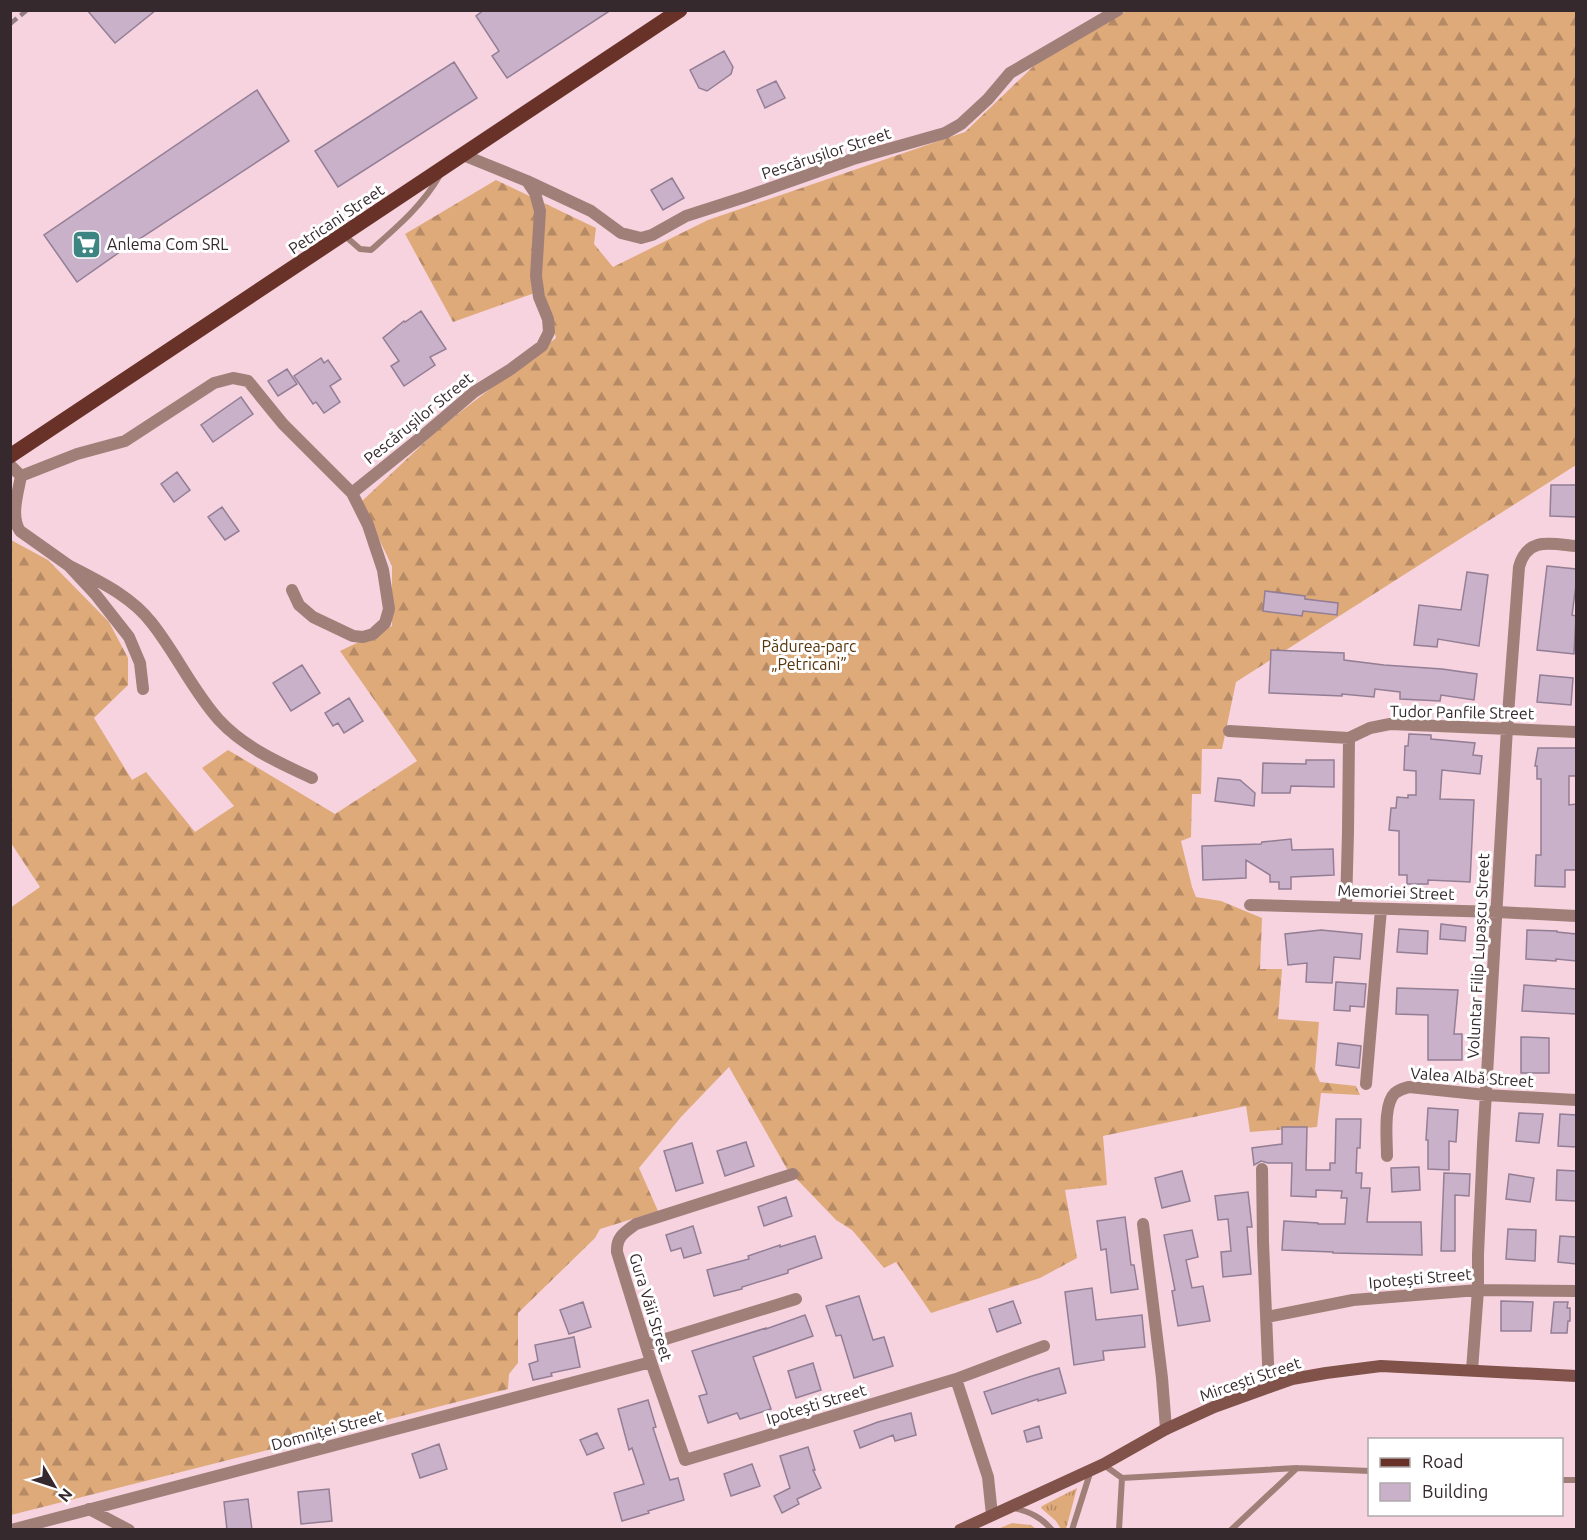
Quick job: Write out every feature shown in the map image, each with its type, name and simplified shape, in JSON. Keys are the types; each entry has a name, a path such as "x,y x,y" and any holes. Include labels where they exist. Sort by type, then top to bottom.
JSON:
{"main road":[{"name":"Petricani Street","path":"10,456 680,10"},
{"name":"Mircești Street","path":"960,1530 1104,1464 1166,1429 1214,1407 1303,1377 1381,1366 1576,1376"}],"street":[{"name":"Pescărușilor Street","path":"463,155 527,181 591,211 621,233 641,238 652,235 686,216 853,159 945,133 961,123 988,99 1010,73 1118,10"},
{"name":"Pescărușilor Street","path":"352,493 474,392 542,346 549,332 548,319 539,297 536,276 540,210 535,193 527,181"},
{"path":"21,476 77,454 125,441 214,383 233,378 249,381 283,424 352,493 368,525 383,570 389,609 385,623 373,634 363,637 353,636 313,617 299,604 292,590"},
{"path":"10,465 21,476"},
{"path":"21,476 14,516 20,531 68,565 112,588 139,609 151,622 202,699 227,728 264,755 312,778"},
{"name":"Voluntar Filip Lupașcu Street","path":"1472,1370 1507,728 1519,567 1521,557 1536,545 1576,546"},
{"path":"68,565 96,595 129,637 140,663 143,689"},
{"name":"Tudor Panfile Street","path":"1229,731 1348,738 1370,728 1390,724 1576,732"},
{"path":"1346,907 1348,738"},
{"name":"Memoriei Street","path":"1250,905 1576,916"},
{"path":"1366,1084 1381,909"},
{"name":"Valea Albă Street","path":"1387,1156 1390,1101 1394,1094 1402,1089 1409,1087 1486,1095 1576,1100"},
{"path":"1262,1169 1269,1387"},
{"name":"Gura Văii Street","path":"685,1460 651,1362 616,1252 616,1244 620,1236 636,1224 793,1174"},
{"path":"1143,1224 1166,1429"},
{"name":"Ipotești Street","path":"1267,1317 1353,1300 1478,1290 1576,1291"},
{"path":"646,1345 796,1299"},
{"name":"Ipotești Street","path":"685,1460 956,1379 1044,1346"},
{"name":"Domniței Street","path":"11,1530 651,1362"},
{"path":"956,1379 988,1477 992,1515"},
{"path":"89,1509 129,1530"}],"lane":[{"path":"344,235 360,249 371,250 420,204 444,169"},
{"path":"1104,1464 1122,1478 1297,1468 1368,1471"},
{"path":"1231,1530 1297,1468"},
{"path":"1072,1530 1091,1470"},
{"path":"1119,1530 1122,1478"},
{"path":"1011,1507 1030,1512 1043,1520 1052,1530"}],"green space":[{"name":"Pădurea-parc „Petricani”","path":"1127,11 1576,11 1576,465 1236,682 1222,749 1202,749 1201,794 1192,794 1191,837 1181,841 1196,897 1221,901 1262,918 1260,969 1282,969 1278,1019 1319,1022 1315,1070 1320,1082 1356,1086 1360,1095 1321,1093 1317,1127 1250,1132 1246,1106 1103,1136 1107,1185 1065,1190 1077,1258 1040,1278 931,1313 896,1262 884,1268 852,1230 836,1220 787,1169 729,1067 681,1117 639,1168 658,1211 600,1229 595,1238 518,1313 518,1363 509,1374 508,1389 11,1515 10,908 40,887 11,843 11,540 48,560 109,622 128,658 128,685 94,718 132,780 146,772 195,832 234,806 202,768 228,750 335,814 417,761 340,651 392,626 392,566 361,502 441,427 556,338 543,290 453,322 405,234 496,180 596,228 594,244 613,267 708,220 965,132 1040,60"},
{"path":"1077,1488 1066,1529 1061,1529 1056,1521 1041,1508"},
{"path":"1012,1523 1031,1525 1036,1529 998,1529"}],"building":[{"path":"87,10 156,10 115,43"},
{"path":"484,10 611,10 507,78 492,56 499,51 476,16"},
{"path":"724,51 733,67 731,74 707,91 699,88 690,70"},
{"path":"454,62 477,98 338,187 315,151"},
{"path":"776,81 785,98 765,108 757,90"},
{"path":"257,90 289,141 77,282 44,235"},
{"path":"672,178 684,198 663,210 651,190"},
{"path":"421,311 446,349 430,357 435,365 404,386 391,366 399,361 383,338"},
{"path":"321,358 324,363 328,360 341,379 330,386 340,402 324,413 316,402 313,404 294,376"},
{"path":"287,369 297,384 278,396 268,381"},
{"path":"241,397 253,414 213,442 201,425"},
{"path":"177,472 190,490 174,502 161,484"},
{"path":"1551,485 1576,485 1576,517 1550,516"},
{"path":"222,507 239,531 225,540 208,517"},
{"path":"1547,566 1576,569 1572,615 1576,616 1574,654 1537,650"},
{"path":"1467,572 1488,575 1479,646 1438,639 1437,647 1414,645 1419,605 1461,610"},
{"path":"1265,591 1338,603 1337,615 1303,611 1302,616 1263,611"},
{"path":"1271,650 1344,653 1344,660 1477,674 1474,700 1441,695 1440,701 1400,699 1400,692 1375,689 1374,697 1269,693"},
{"path":"302,665 320,693 291,711 273,683"},
{"path":"1540,675 1573,678 1571,705 1537,702"},
{"path":"349,698 363,721 344,733 338,723 333,726 325,713"},
{"path":"1409,734 1431,735 1431,739 1475,743 1473,755 1482,756 1480,774 1442,770 1440,799 1474,800 1470,882 1428,880 1428,884 1407,884 1407,875 1399,875 1399,831 1389,830 1391,808 1396,808 1397,797 1408,798 1408,795 1416,795 1416,771 1404,770 1405,746 1408,746"},
{"path":"1538,748 1576,748 1576,776 1569,776 1569,805 1576,804 1576,870 1565,870 1565,887 1535,886 1536,855 1541,855 1541,779 1537,779 1537,766 1535,766"},
{"path":"1306,760 1334,760 1334,787 1291,786 1290,793 1262,793 1263,763 1306,764"},
{"path":"1218,778 1240,780 1255,793 1254,806 1215,801"},
{"path":"1291,839 1292,850 1333,849 1334,875 1291,877 1291,889 1279,889 1279,882 1270,882 1270,875 1246,860 1246,878 1203,880 1202,846 1261,844 1262,842"},
{"path":"1441,924 1466,927 1465,941 1440,939"},
{"path":"1399,929 1428,931 1427,954 1397,952"},
{"path":"1321,930 1362,934 1360,959 1334,957 1332,983 1306,982 1307,963 1288,965 1285,934"},
{"path":"1527,930 1576,934 1576,961 1526,959"},
{"path":"1336,982 1366,984 1364,1007 1350,1006 1350,1011 1334,1010"},
{"path":"1524,985 1576,989 1576,1014 1522,1011"},
{"path":"1397,988 1458,990 1454,1034 1462,1034 1462,1060 1428,1060 1428,1015 1396,1014"},
{"path":"1521,1037 1549,1038 1549,1073 1521,1073"},
{"path":"1338,1043 1361,1046 1359,1068 1336,1065"},
{"path":"1428,1108 1458,1110 1456,1142 1449,1141 1449,1170 1428,1169 1428,1140 1426,1140"},
{"path":"1519,1113 1543,1114 1539,1143 1516,1141"},
{"path":"1560,1114 1576,1115 1576,1147 1558,1146"},
{"path":"1336,1119 1361,1119 1356,1173 1362,1173 1361,1188 1370,1188 1367,1222 1421,1222 1422,1255 1282,1250 1284,1221 1345,1224 1347,1198 1341,1198 1342,1191 1316,1190 1316,1197 1291,1196 1292,1163 1261,1161 1254,1165 1252,1148 1282,1144 1282,1127 1307,1127 1306,1170 1330,1170 1330,1163 1335,1163"},
{"path":"746,1142 754,1166 725,1176 717,1151"},
{"path":"692,1143 703,1183 676,1191 664,1151"},
{"path":"1419,1167 1420,1190 1392,1192 1391,1168"},
{"path":"1557,1170 1576,1171 1576,1201 1556,1200"},
{"path":"1182,1171 1190,1201 1162,1208 1155,1178"},
{"path":"1444,1173 1470,1174 1469,1196 1455,1195 1455,1251 1441,1251"},
{"path":"1509,1174 1534,1178 1530,1202 1506,1199"},
{"path":"1248,1192 1252,1227 1247,1227 1251,1274 1223,1277 1221,1252 1231,1251 1228,1219 1218,1220 1215,1196"},
{"path":"786,1197 792,1216 764,1226 758,1207"},
{"path":"1125,1217 1131,1265 1134,1265 1138,1289 1111,1293 1106,1249 1101,1250 1097,1221"},
{"path":"693,1226 701,1253 684,1258 681,1248 671,1251 666,1235"},
{"path":"1508,1229 1536,1230 1535,1261 1506,1259"},
{"path":"1192,1230 1198,1257 1186,1260 1192,1288 1203,1286 1210,1321 1178,1326 1172,1291 1175,1290 1164,1235"},
{"path":"815,1236 822,1258 788,1270 788,1273 714,1296 707,1270 749,1259 748,1256"},
{"path":"1560,1236 1576,1237 1576,1264 1558,1262"},
{"path":"1092,1288 1096,1320 1142,1315 1145,1347 1103,1351 1104,1360 1074,1365 1065,1292"},
{"path":"859,1296 873,1340 884,1337 893,1366 854,1378 841,1335 836,1336 826,1306"},
{"path":"1013,1301 1021,1323 997,1332 989,1309"},
{"path":"1501,1301 1533,1302 1531,1331 1501,1331"},
{"path":"583,1302 591,1327 569,1334 560,1310"},
{"path":"1554,1302 1568,1302 1570,1321 1568,1321 1567,1333 1551,1333"},
{"path":"805,1315 813,1336 753,1357 771,1409 740,1419 737,1413 708,1423 699,1396 707,1394 692,1351"},
{"path":"574,1337 580,1367 551,1373 552,1376 533,1380 529,1364 538,1361 535,1345"},
{"path":"813,1363 821,1390 796,1398 788,1371"},
{"path":"1059,1368 1066,1393 1038,1401 1038,1399 992,1414 984,1392"},
{"path":"648,1400 656,1427 653,1428 670,1480 678,1478 684,1500 622,1521 614,1493 644,1484 632,1448 629,1450 618,1409"},
{"path":"911,1413 916,1435 895,1441 893,1435 860,1448 854,1431"},
{"path":"1039,1426 1042,1438 1027,1442 1024,1431"},
{"path":"597,1433 604,1448 587,1455 580,1440"},
{"path":"439,1444 447,1469 420,1478 412,1454"},
{"path":"808,1447 815,1470 813,1470 821,1488 797,1499 799,1504 782,1513 774,1496 790,1488 780,1456"},
{"path":"752,1464 760,1486 731,1496 724,1474"},
{"path":"329,1489 332,1521 301,1524 298,1492"},
{"path":"248,1499 252,1530 227,1530 224,1502"}],"railway":[{"path":"10,24 27,10"}],"place":[{"name":"Anlema Com SRL","path":"86,244"}]}
